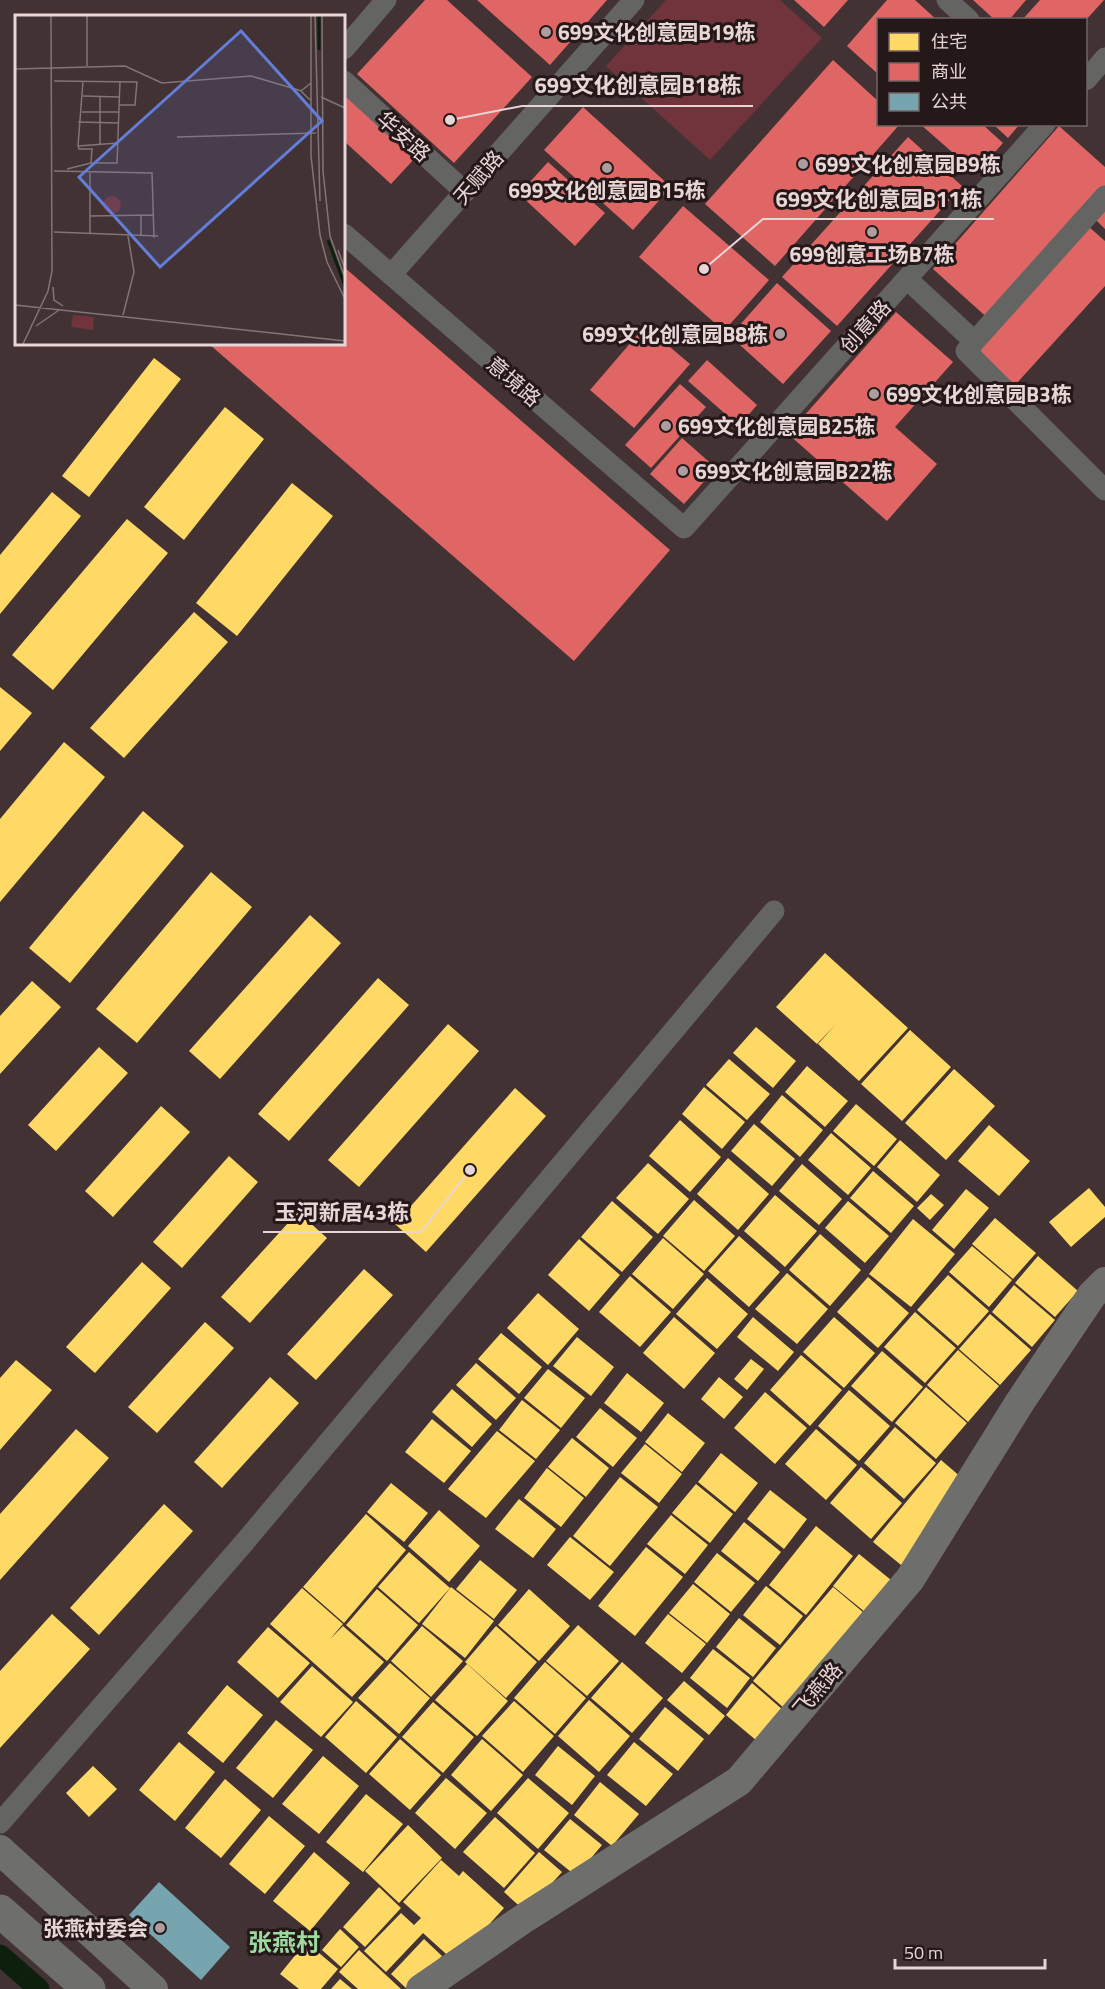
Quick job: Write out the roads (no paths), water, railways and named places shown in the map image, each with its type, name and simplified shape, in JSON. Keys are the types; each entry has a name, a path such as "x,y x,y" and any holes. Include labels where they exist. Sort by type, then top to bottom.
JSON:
{"main road":[{"path":"0,1911 88,1989"}],"street":[{"path":"345,48 386,0"},
{"name":"天赋路","path":"392,275 634,0"},
{"path":"948,0 967,18"},
{"path":"1087,79 1105,58"},
{"name":"华安路","path":"345,82 465,192"},
{"name":"创意路","path":"684,528 1043,126"},
{"path":"1102,479 966,351 1105,196"},
{"name":"意境路","path":"345,235 684,528"},
{"path":"907,279 974,341"},
{"path":"0,1823 243,1544 774,911"},
{"name":"飞燕路","path":"421,1989 526,1917 739,1781 910,1580 1020,1402 1092,1295 1105,1282"},
{"path":"0,1850 153,1989"}],"waterway":[{"path":"0,1955 39,1989"}],"place":[{"name":"699文化创意园B19栋","path":"546,32"},
{"name":"699文化创意园B18栋","path":"450,120"},
{"name":"699文化创意园B9栋","path":"803,164"},
{"name":"699文化创意园B15栋","path":"607,168"},
{"name":"699创意工场B7栋","path":"872,232"},
{"name":"699文化创意园B11栋","path":"704,269"},
{"name":"699文化创意园B8栋","path":"780,334"},
{"name":"699文化创意园B3栋","path":"874,394"},
{"name":"699文化创意园B25栋","path":"666,426"},
{"name":"699文化创意园B22栋","path":"683,471"},
{"name":"玉河新居43栋","path":"470,1170"},
{"name":"张燕村委会","path":"160,1928"}],"district":[{"name":"张燕村","path":"284,1942"}]}
